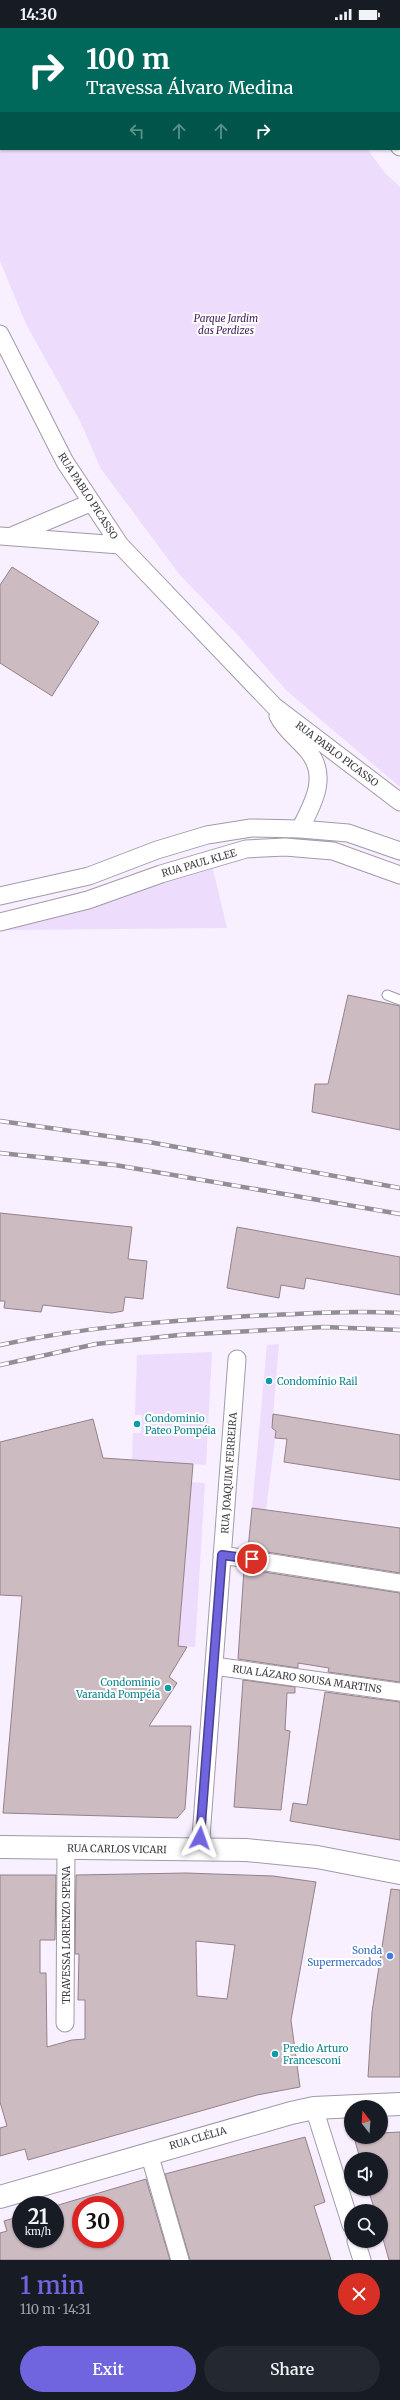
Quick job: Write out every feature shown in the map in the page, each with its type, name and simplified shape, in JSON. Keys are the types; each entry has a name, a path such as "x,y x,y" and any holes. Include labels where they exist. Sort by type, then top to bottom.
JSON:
{"main road":[{"name":"RUA CARLOS VICARI","path":"0,1847 246,1850 317,1857 400,1873"},
{"name":"RUA CLÉLIA","path":"0,2197 247,2124 314,2108 400,2104"}],"street":[{"name":"RUA PABLO PICASSO","path":"0,334 65,462 90,503 120,545 274,706 400,802"},
{"path":"5,536 90,503"},
{"path":"5,536 120,545"},
{"name":"RUA PABLO PICASSO","path":"274,706 282,722 308,751 318,772 318,792 300,828"},
{"path":"0,896 88,876 158,850 207,835 251,828 300,828 348,833 400,851"},
{"name":"RUA PAUL KLEE","path":"0,922 88,900 160,874 246,849 286,847 333,851 400,875"},
{"name":"RUA JOAQUIM FERREIRA","path":"200,1850 237,1359"},
{"path":"222,1555 400,1583"},
{"name":"RUA LÁZARO SOUSA MARTINS","path":"214,1666 400,1692"},
{"name":"TRAVESSA LORENZO SPENA","path":"65,2023 66,1847"},
{"path":"314,2108 344,2204"},
{"path":"149,2152 180,2260"},
{"path":"358,2248 362,2260"}],"lane":[{"path":"386,996 400,1000"}],"green space":[{"name":"Parque Jardim das Perdizes","path":"0,150 368,150 385,173 400,187 400,787 287,691 236,633 180,575 101,469 80,421 26,324 0,261"},
{"path":"213,869 227,928 0,930"},
{"path":"279,1344 272,1427 276,1431 266,1510 252,1508 267,1345"},
{"path":"212,1352 206,1465 132,1460 133,1433 141,1433 142,1415 135,1415 137,1355"},
{"path":"191,1482 205,1483 195,1647 178,1646"}],"building":[{"path":"12,567 99,622 52,696 0,663 0,585"},
{"path":"348,995 400,1006 400,1130 312,1112 315,1084 328,1084"},
{"path":"0,1213 132,1227 128,1259 147,1261 143,1299 125,1297 123,1311 112,1313 43,1305 41,1312 4,1308 5,1301 0,1301"},
{"path":"237,1227 400,1257 400,1295 306,1278 304,1289 281,1285 279,1298 227,1288"},
{"path":"273,1414 400,1435 400,1480 284,1462 287,1439 275,1438 276,1431 272,1428"},
{"path":"93,1419 103,1458 193,1464 178,1646 187,1647 169,1677 177,1683 149,1726 191,1726 185,1809 177,1818 3,1813 22,1596 0,1595 0,1442"},
{"path":"252,1508 400,1528 400,1573 248,1549"},
{"path":"244,1569 400,1593 400,1682 328,1672 329,1668 298,1663 298,1668 238,1659"},
{"path":"243,1680 295,1687 295,1693 287,1693 285,1730 290,1731 281,1810 234,1807"},
{"path":"325,1692 400,1702 400,1840 290,1821 293,1803 307,1805"},
{"path":"186,1873 273,1876 316,1882 291,2020 300,2087 257,2095 28,2160 25,2149 0,2156 0,2128 7,2126 0,2102 0,1875 56,1875 55,1940 40,1940 40,1973 46,1973 47,2047 72,2040 85,2039 85,2000 78,2000 79,1954 75,1954 76,1875","holes":["196,1941 235,1945 227,1999 197,1996"]},
{"name":"Sonda Supermercados","path":"391,1889 400,1890 400,2077 368,2077 372,2012"},
{"path":"400,2132 400,2260 389,2260 386,2248 388,2248 388,2204 373,2204 370,2196 388,2196 388,2152 358,2152 356,2144 388,2144 388,2133"},
{"path":"305,2137 325,2202 314,2206 331,2260 190,2260 165,2174"},
{"path":"146,2179 170,2260 0,2260 0,2233 7,2231 4,2221 12,2219 12,2248 64,2248 64,2203 72,2201 72,2248 124,2248 124,2196 89,2196"}],"railway":[{"path":"0,1121 149,1142 400,1188"},
{"path":"0,1153 115,1165 400,1214"},
{"path":"0,1345 93,1329 186,1320 324,1313 400,1313"},
{"path":"0,1365 96,1344 179,1335 324,1327 400,1330"}],"place":[{"name":"Condomínio Rail","path":"269,1381"},
{"name":"Condominio Pateo Pompéia","path":"137,1424"},
{"name":"Condominio Varanda Pompéia","path":"168,1688"},
{"name":"Sonda Supermercados","path":"390,1956"},
{"name":"Predio Arturo Francesconi","path":"275,2054"}],"route":[{"path":"200,1838 222,1555 252,1559"}]}
